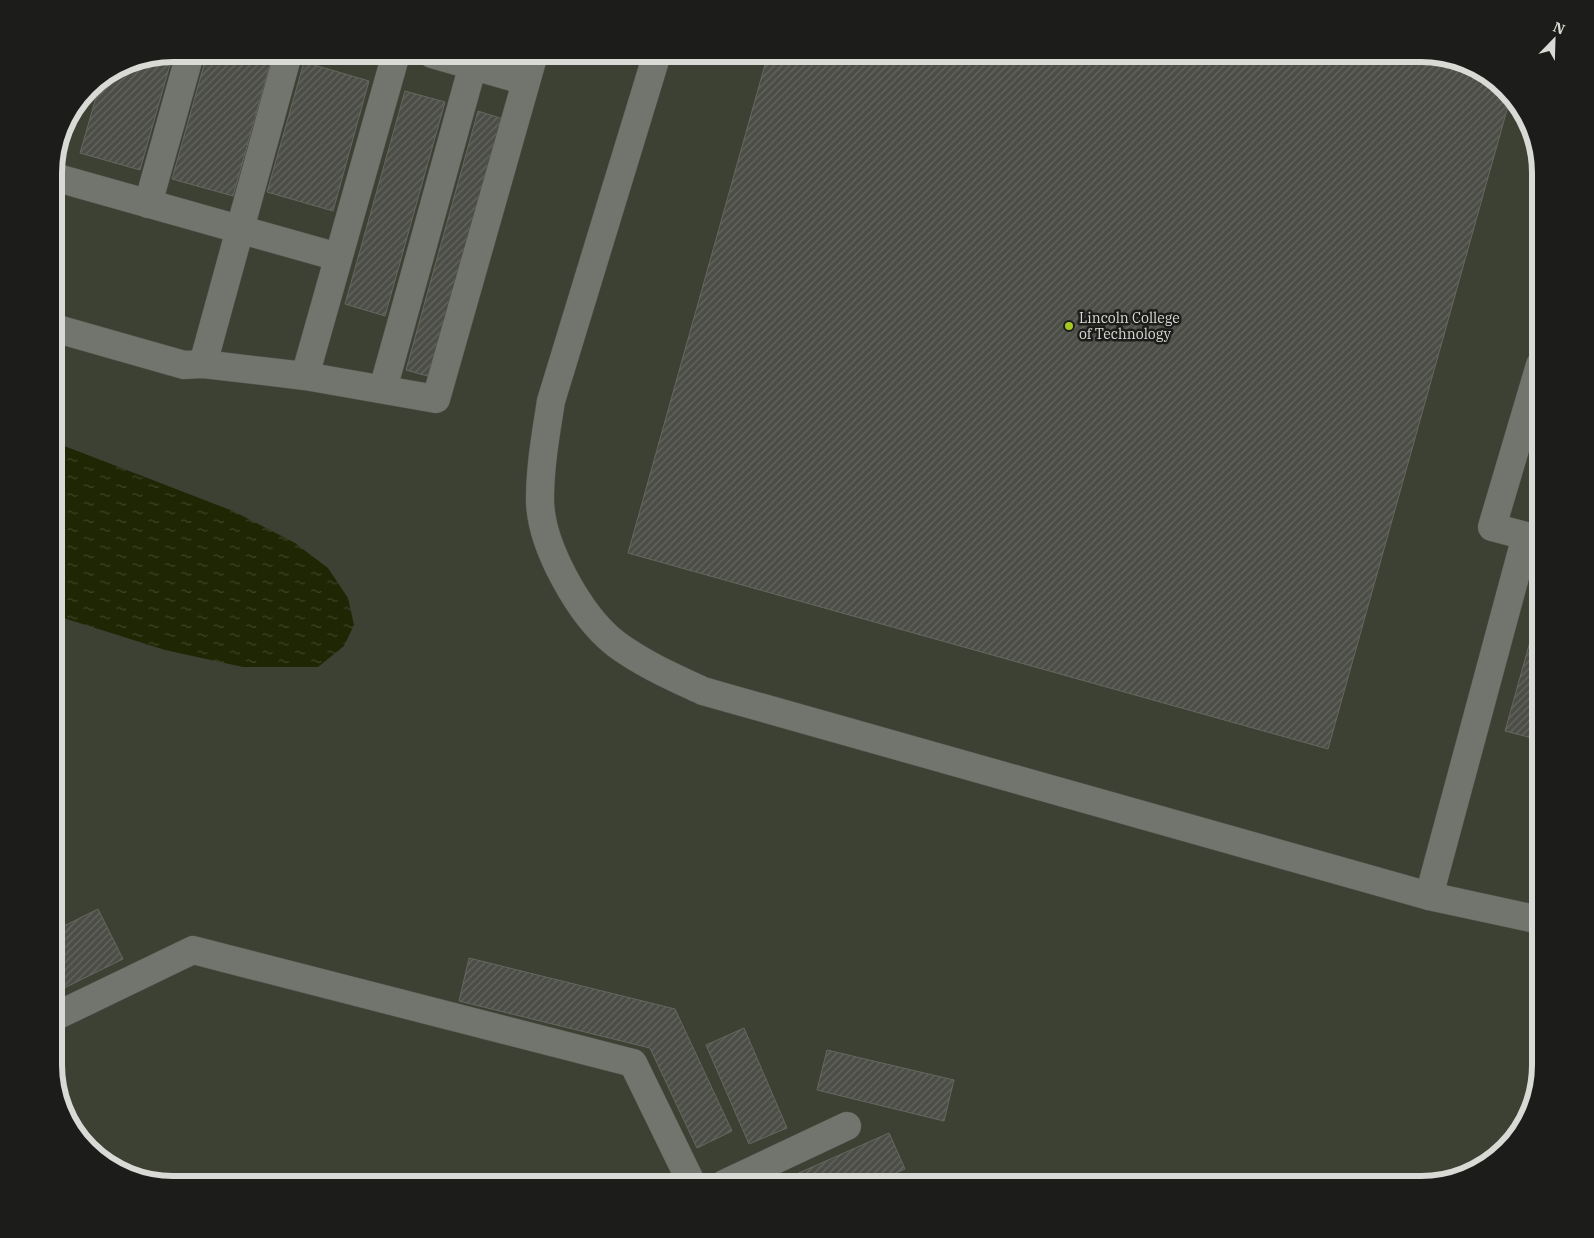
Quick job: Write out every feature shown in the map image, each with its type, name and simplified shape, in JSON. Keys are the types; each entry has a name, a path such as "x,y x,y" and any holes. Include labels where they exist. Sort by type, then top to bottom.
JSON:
{"lane":[{"path":"148,204 187,63"},
{"path":"203,364 285,63"},
{"path":"305,376 393,63"},
{"path":"382,390 474,63"},
{"path":"482,63 526,81"},
{"path":"63,331 184,365 203,364 305,376 436,399 531,63"},
{"path":"654,63 551,400 542,457 540,501 548,541 562,576 585,612 615,643 657,670 703,691 1429,896 1532,918"},
{"path":"63,180 338,257"},
{"path":"1429,896 1526,536 1492,526 1532,392"},
{"path":"63,1013 193,950 633,1063 688,1176"},
{"path":"741,1176 847,1126"}],"shaded area":[{"path":"167,63 1427,63 1456,68 1488,85 1509,106 1517,118 1528,145 1532,174 1532,1064 1526,1100 1509,1132 1494,1148 1469,1164 1456,1170 1420,1176 174,1176 138,1170 106,1153 90,1138 77,1120 66,1093 63,1079 63,159 68,138 74,125 85,106 100,90 118,77 138,68"}],"water":[{"path":"63,445 233,511 295,543 328,568 348,598 354,625 344,646 318,667 243,667 165,650 63,618"}],"building":[{"path":"170,63 140,170 80,153 97,93 100,90 118,77 138,68"},
{"path":"204,63 270,63 233,196 172,179"},
{"path":"304,63 369,81 333,211 267,192"},
{"name":"Lincoln College of Technology","path":"765,63 1427,63 1456,68 1469,74 1488,85 1508,105 1328,749 628,553"},
{"path":"405,91 445,102 385,316 345,304"},
{"path":"478,111 503,119 431,377 406,370"},
{"path":"1532,635 1532,738 1505,731"},
{"path":"98,909 123,959 63,989 63,926"},
{"path":"469,958 675,1009 732,1131 697,1148 650,1048 459,1001"},
{"path":"744,1028 787,1128 749,1144 706,1045"},
{"path":"827,1050 954,1080 944,1121 817,1090"},
{"path":"889,1133 905,1169 889,1176 792,1176"}],"place":[{"name":"Lincoln College of Technology","path":"1069,326"}]}
